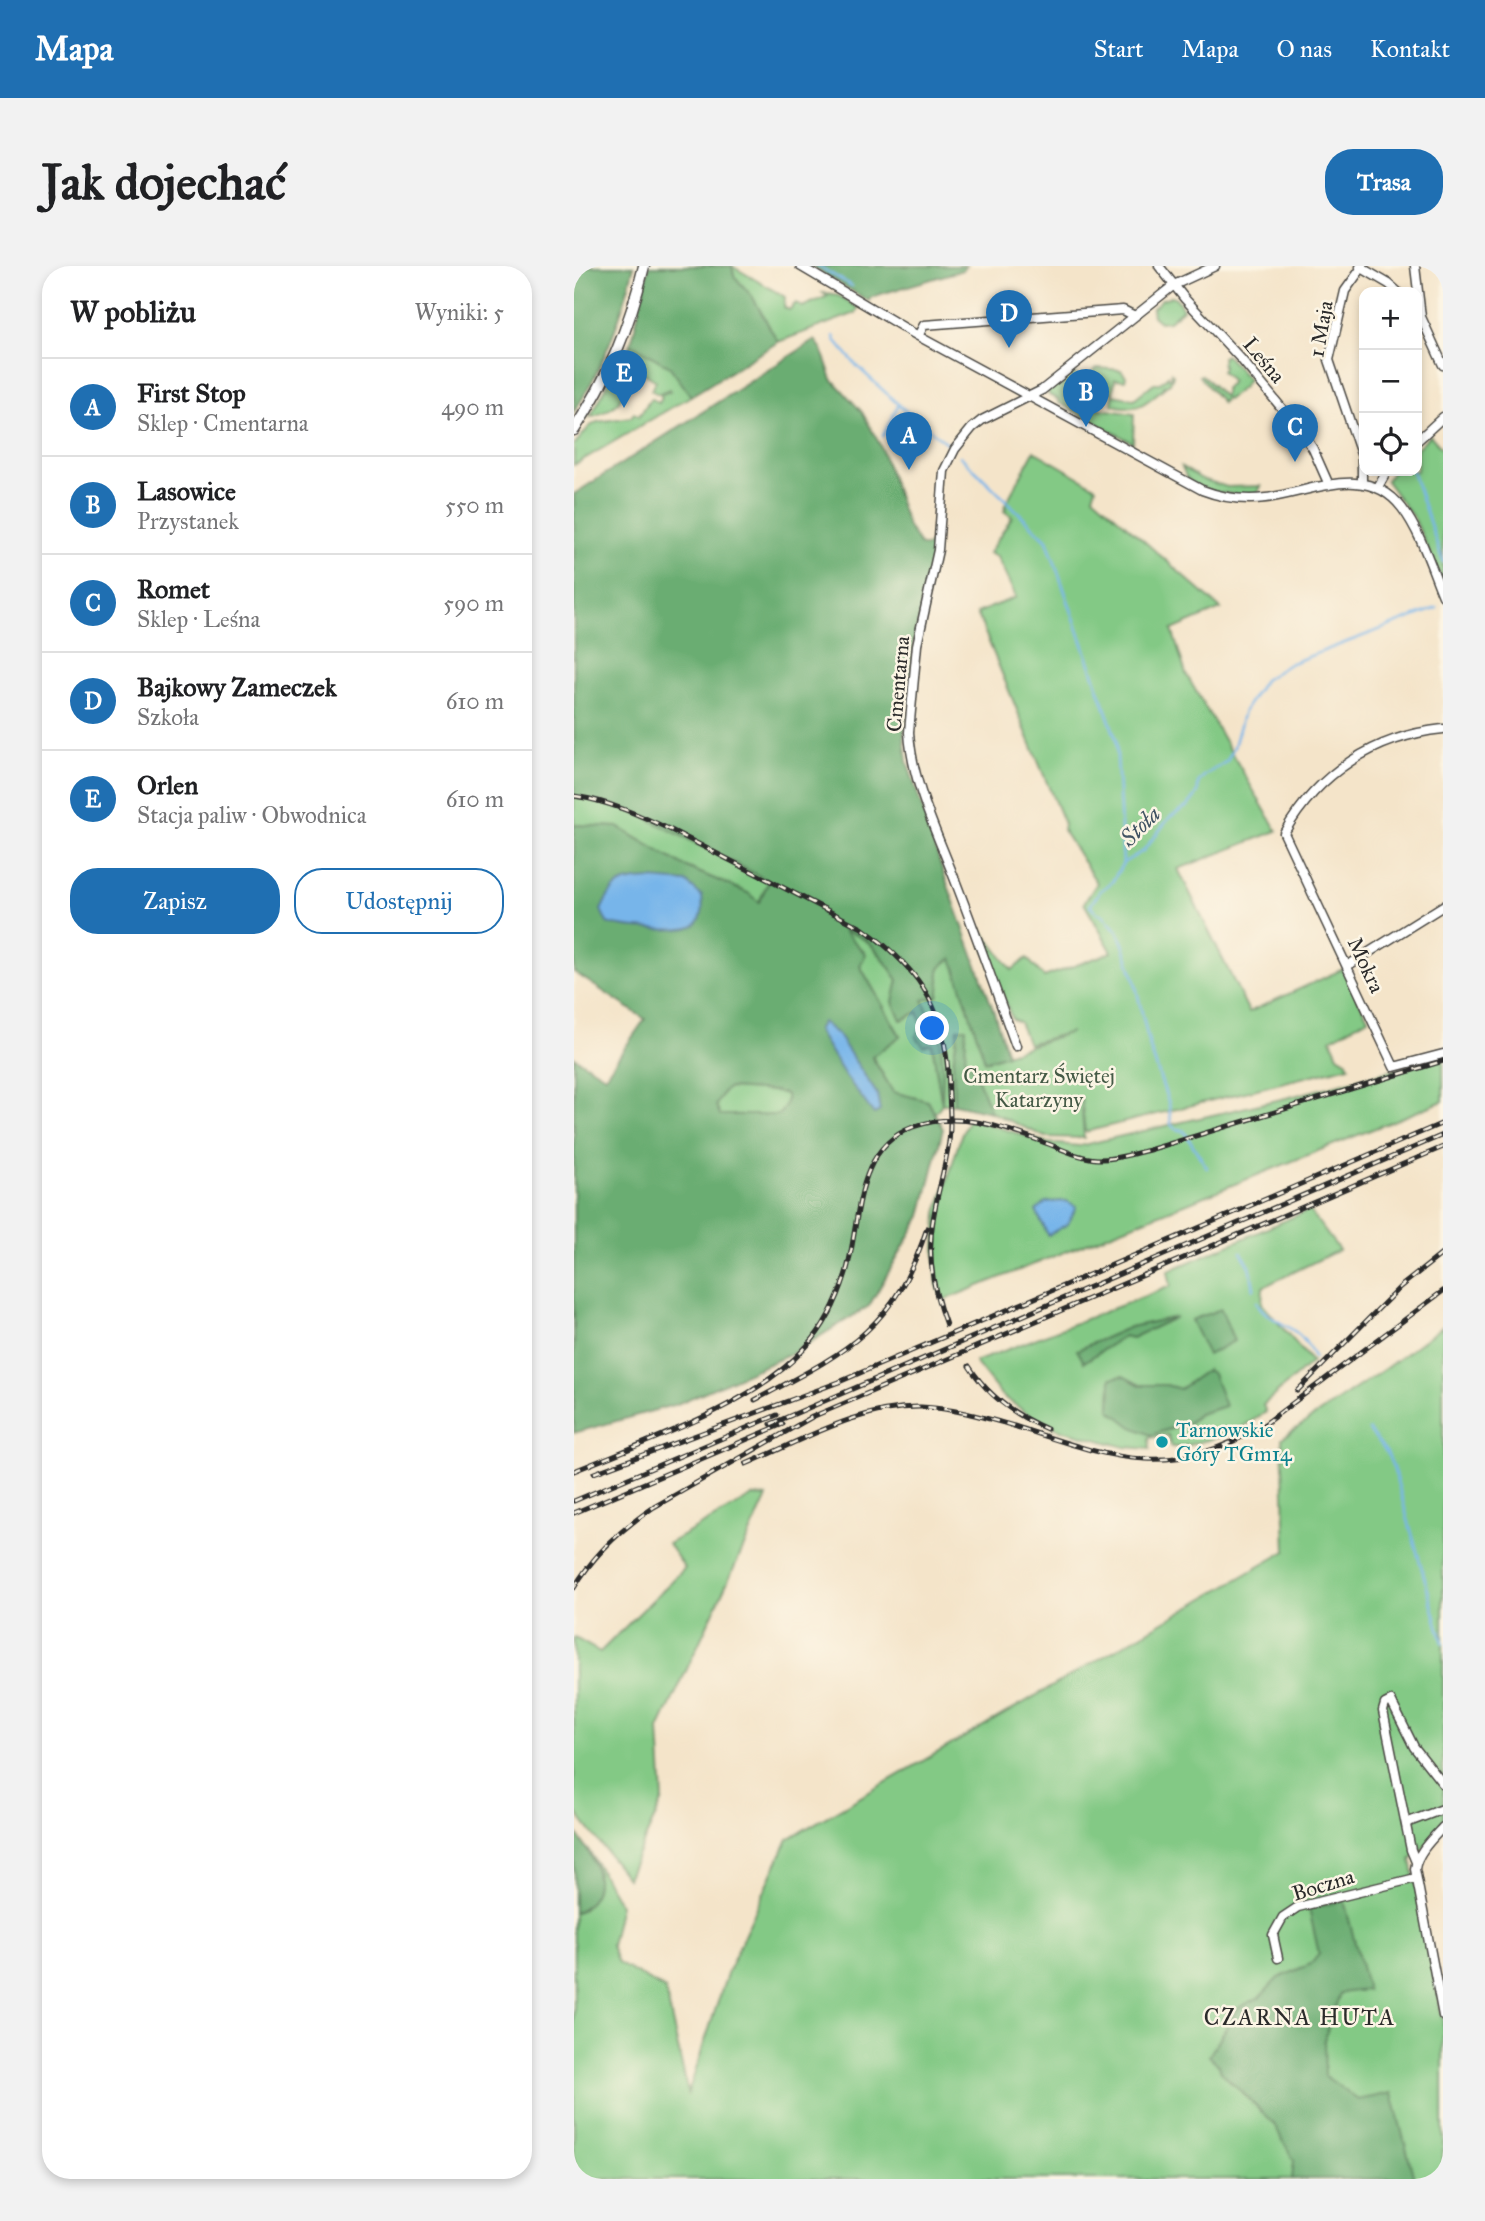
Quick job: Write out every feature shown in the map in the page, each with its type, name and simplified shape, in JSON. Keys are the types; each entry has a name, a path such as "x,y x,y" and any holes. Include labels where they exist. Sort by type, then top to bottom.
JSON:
{"main road":[{"path":"574,430 592,404 612,365 629,321 644,266"}],"street":[{"path":"800,266 918,336 1189,484 1215,495 1248,500 1351,481 1378,487 1391,496 1409,518 1443,596"},
{"name":"Leśna","path":"1159,266 1304,435 1318,458 1329,485"},
{"name":"Cmentarna","path":"1016,1046 932,823 913,764 909,733 916,645 938,550 944,471 955,449 982,420 1031,397 1174,285 1215,266"},
{"path":"1415,266 1417,287"},
{"path":"1361,267 1392,287"},
{"name":"1 Maja","path":"1361,267 1345,291 1329,360 1362,457 1362,482"},
{"path":"918,336 924,325 1124,310 1135,316"},
{"path":"1422,320 1443,365"},
{"path":"1422,436 1443,417"},
{"path":"1378,487 1384,476"},
{"name":"Mokra","path":"1443,729 1399,737 1359,755 1321,784 1284,833 1394,1067 1443,1054"},
{"path":"1347,966 1443,906"},
{"path":"1443,1784 1414,1747 1391,1701 1385,1704 1383,1711 1411,1850 1416,1862 1416,1878 1443,2015"},
{"path":"1406,1823 1443,1809"},
{"path":"1416,1862 1443,1827"},
{"name":"Boczna","path":"1278,1958 1273,1934 1283,1917 1298,1907 1416,1878"}],"green space":[{"path":"574,266 634,266 610,342 574,412"},
{"path":"649,266 732,266 734,276 752,296 778,342 691,396 670,367 631,344"},
{"path":"732,266 785,297 784,307 789,310 796,303 802,307 828,296 823,293 837,295 858,308 856,313 778,342 752,296 734,276"},
{"path":"811,266 966,266 963,270 881,294 869,301"},
{"path":"1172,296 1183,309 1169,321 1160,322 1153,316 1152,309 1162,299"},
{"path":"815,340 821,348 832,379 862,412 880,445 908,527 921,546 927,546 935,538 913,645 904,735 907,761 1007,1054 985,1061 952,958 939,971 938,996 923,1000 941,1041 942,1104 932,1044 923,1046 916,1036 922,1025 918,1012 901,1020 893,1002 898,980 869,943 844,931 866,954 860,966 900,1036 872,1057 893,1092 928,1101 943,1129 921,1216 869,1306 791,1354 677,1404 574,1433 574,1057 605,1076 645,1019 574,972 574,825 618,827 684,866 748,893 759,902 769,881 641,815 574,796 574,494","holes":["729,1088 786,1094 785,1106 778,1115 720,1115 716,1105 724,1091"]},
{"path":"631,344 670,367 691,396 574,465 574,445 589,427 597,422 631,417 634,413 639,416 651,398 659,403 662,398 660,395 670,391 669,389 658,394 651,390 656,381 644,373 641,378 635,374 631,379 627,375 624,362"},
{"path":"1226,355 1248,379 1243,387 1227,400 1225,398 1222,403 1199,376 1202,375 1223,396 1232,381 1221,371 1222,357"},
{"path":"1097,368 1121,370 1126,376 1125,380 1115,379 1113,393 1106,392 1103,404 1088,399 1080,387 1084,378"},
{"path":"615,371 622,389 619,402 607,411 590,417"},
{"path":"1071,371 1078,376 1075,385 1070,385 1074,399 1079,397 1096,408 1134,414 1133,443 1049,395 1048,391"},
{"path":"1171,373 1173,375 1170,383 1141,405 1129,408 1112,405 1113,395 1134,399 1154,383 1160,383 1168,376 1171,379"},
{"path":"1430,435 1443,450 1443,583 1415,520 1386,481 1390,476 1422,476 1422,443"},
{"name":"Cmentarz Świętej Katarzyny","path":"1034,451 1096,487 1093,496 1221,609 1172,630 1186,674 1277,831 1178,869 1249,1012 1343,969 1368,1018 1331,1039 1338,1055 1346,1060 1349,1066 1085,1132 1081,1097 1084,1138 1045,1137 991,1112 972,1066 964,1067 966,1028 958,1028 953,1063 954,1104 942,1104 935,1113 928,1101 893,1092 872,1056 900,1035 843,931 868,943 898,980 893,1002 902,1020 918,1012 932,1044 941,1099 941,1041 923,1000 938,996 939,971 953,957 985,1061 1071,1032 1028,1044 1019,1022 1012,1019 974,920 1012,970 1027,958 1044,977 1112,952 1084,903 1097,883 1063,830 1064,824 977,613 1016,597 997,557 989,553 1012,517 1004,511 1004,507"},
{"path":"1182,467 1202,479 1227,487 1261,486 1257,495 1210,490 1193,483 1187,478"},
{"path":"574,796 599,801 650,819 769,880 759,903 748,893 684,866 618,827 574,825"},
{"path":"958,1028 966,1028 965,1066 972,1065 991,1112 954,1104 953,1063"},
{"path":"1443,1057 1443,1101 944,1300 937,1285 937,1213 969,1118 1048,1143 1079,1146 1290,1097"},
{"path":"729,1088 786,1094 785,1106 779,1115 720,1115 716,1105 724,1091"},
{"path":"1309,1210 1339,1250 1263,1287 1262,1304 1312,1362 1263,1405 1266,1412 1231,1434 1181,1447 1171,1447 1168,1435 1149,1438 1150,1449 1125,1447 1061,1430 1030,1415 1002,1396 975,1362 1171,1286 1168,1271","holes":["1172,1319 1132,1338 1124,1336 1084,1362 1078,1350 1130,1327","1207,1370 1199,1414 1188,1424 1151,1435 1110,1410 1111,1400 1123,1376 1140,1385 1166,1385 1180,1389"]},
{"path":"1221,1309 1234,1341 1208,1355 1191,1320"},
{"path":"1176,1317 1132,1338 1124,1336 1084,1362 1077,1350 1130,1327"},
{"path":"1443,1326 1443,1828 1411,1860 1443,2022 1443,2179 574,2179 574,1913 583,1909 598,1874 588,1849 620,1905 611,1946 618,1963 665,1989 688,2093 728,1971 788,1839 1286,1551 1282,1438"},
{"path":"1207,1370 1213,1374 1225,1406 1199,1414 1188,1423 1151,1435 1132,1427 1110,1410 1111,1378 1123,1376 1140,1385 1166,1385 1180,1389"},
{"path":"753,1496 767,1497 659,1729 663,1800 627,1878 574,1810 574,1640 575,1638 600,1652 685,1568 668,1544"},
{"path":"574,1830 588,1851 597,1885 594,1896 574,1913"},
{"path":"1344,1900 1367,1990 1340,1993 1324,2040 1325,2076 1358,2100 1392,2093 1414,2179 1292,2179 1294,2161 1274,2124 1221,2072 1219,2065 1209,2056 1238,2008 1260,1997 1278,1978 1311,1964 1319,1954 1309,1909"}],"water":[{"path":"651,879 686,882 702,896 700,920 687,928 665,929 607,923 601,910 615,888 625,882"},
{"path":"822,1022 837,1034 877,1094 880,1111 874,1114 844,1074 817,1030"},
{"path":"1067,1201 1076,1207 1068,1224 1048,1235 1036,1211 1046,1202"}],"waterway":[{"path":"818,266 852,286"},
{"path":"834,336 857,366 900,406 949,445"},
{"path":"883,436 898,405"},
{"path":"960,456 1047,540 1116,739 1123,863"},
{"path":"1414,476 1443,562"},
{"name":"Stoła","path":"1207,1168 1184,1131 1171,1124 1169,1104 1150,1048 1134,978 1118,932 1103,915 1090,906 1100,891 1112,882 1123,863 1143,851 1170,817 1188,806 1198,793 1198,783 1204,776 1227,761 1234,747 1244,711 1264,680 1289,664 1437,608"},
{"name":"Stoła","path":"1241,1252 1250,1266 1254,1289"},
{"name":"Stoła","path":"1257,1302 1270,1316 1301,1336 1315,1358"},
{"name":"Stoła","path":"1369,1430 1387,1453 1393,1467 1443,1643"}],"railway":[{"path":"574,796 611,805 659,824 862,928 884,945 917,979 938,1019 948,1066 950,1136 931,1233 935,1286 946,1325"},
{"path":"574,1471 666,1434 729,1404 784,1368 806,1347 825,1322 843,1283 869,1169 879,1152 894,1137 913,1127 949,1120 984,1123 1079,1156 1110,1159 1149,1150 1443,1061"},
{"path":"594,1473 839,1382 1443,1123"},
{"path":"771,1424 1443,1135"},
{"path":"574,1588 599,1553 642,1515 812,1417 1443,1147"},
{"path":"755,1400 815,1368 862,1335 882,1315 899,1292 914,1263 927,1228"},
{"path":"1297,1391 1400,1287 1443,1253"},
{"path":"746,1464 831,1426 875,1412 921,1407 979,1416 1080,1447 1139,1459 1168,1459 1197,1454 1229,1443 1262,1426 1443,1291"},
{"path":"969,1366 985,1387 1003,1403 1047,1429"},
{"path":"574,1501 777,1415"},
{"path":"574,1513 783,1424"}],"place":[{"name":"Bajkowy Zameczek","path":"1009,348"},
{"name":"Orlen","path":"624,408"},
{"name":"Lasowice","path":"1086,427"},
{"name":"Romet","path":"1295,462"},
{"name":"First Stop","path":"909,470"},
{"name":"Tarnowskie Góry TGm14","path":"1162,1442"}],"district":[{"name":"CZARNA HUTA","path":"1300,2017"}]}
